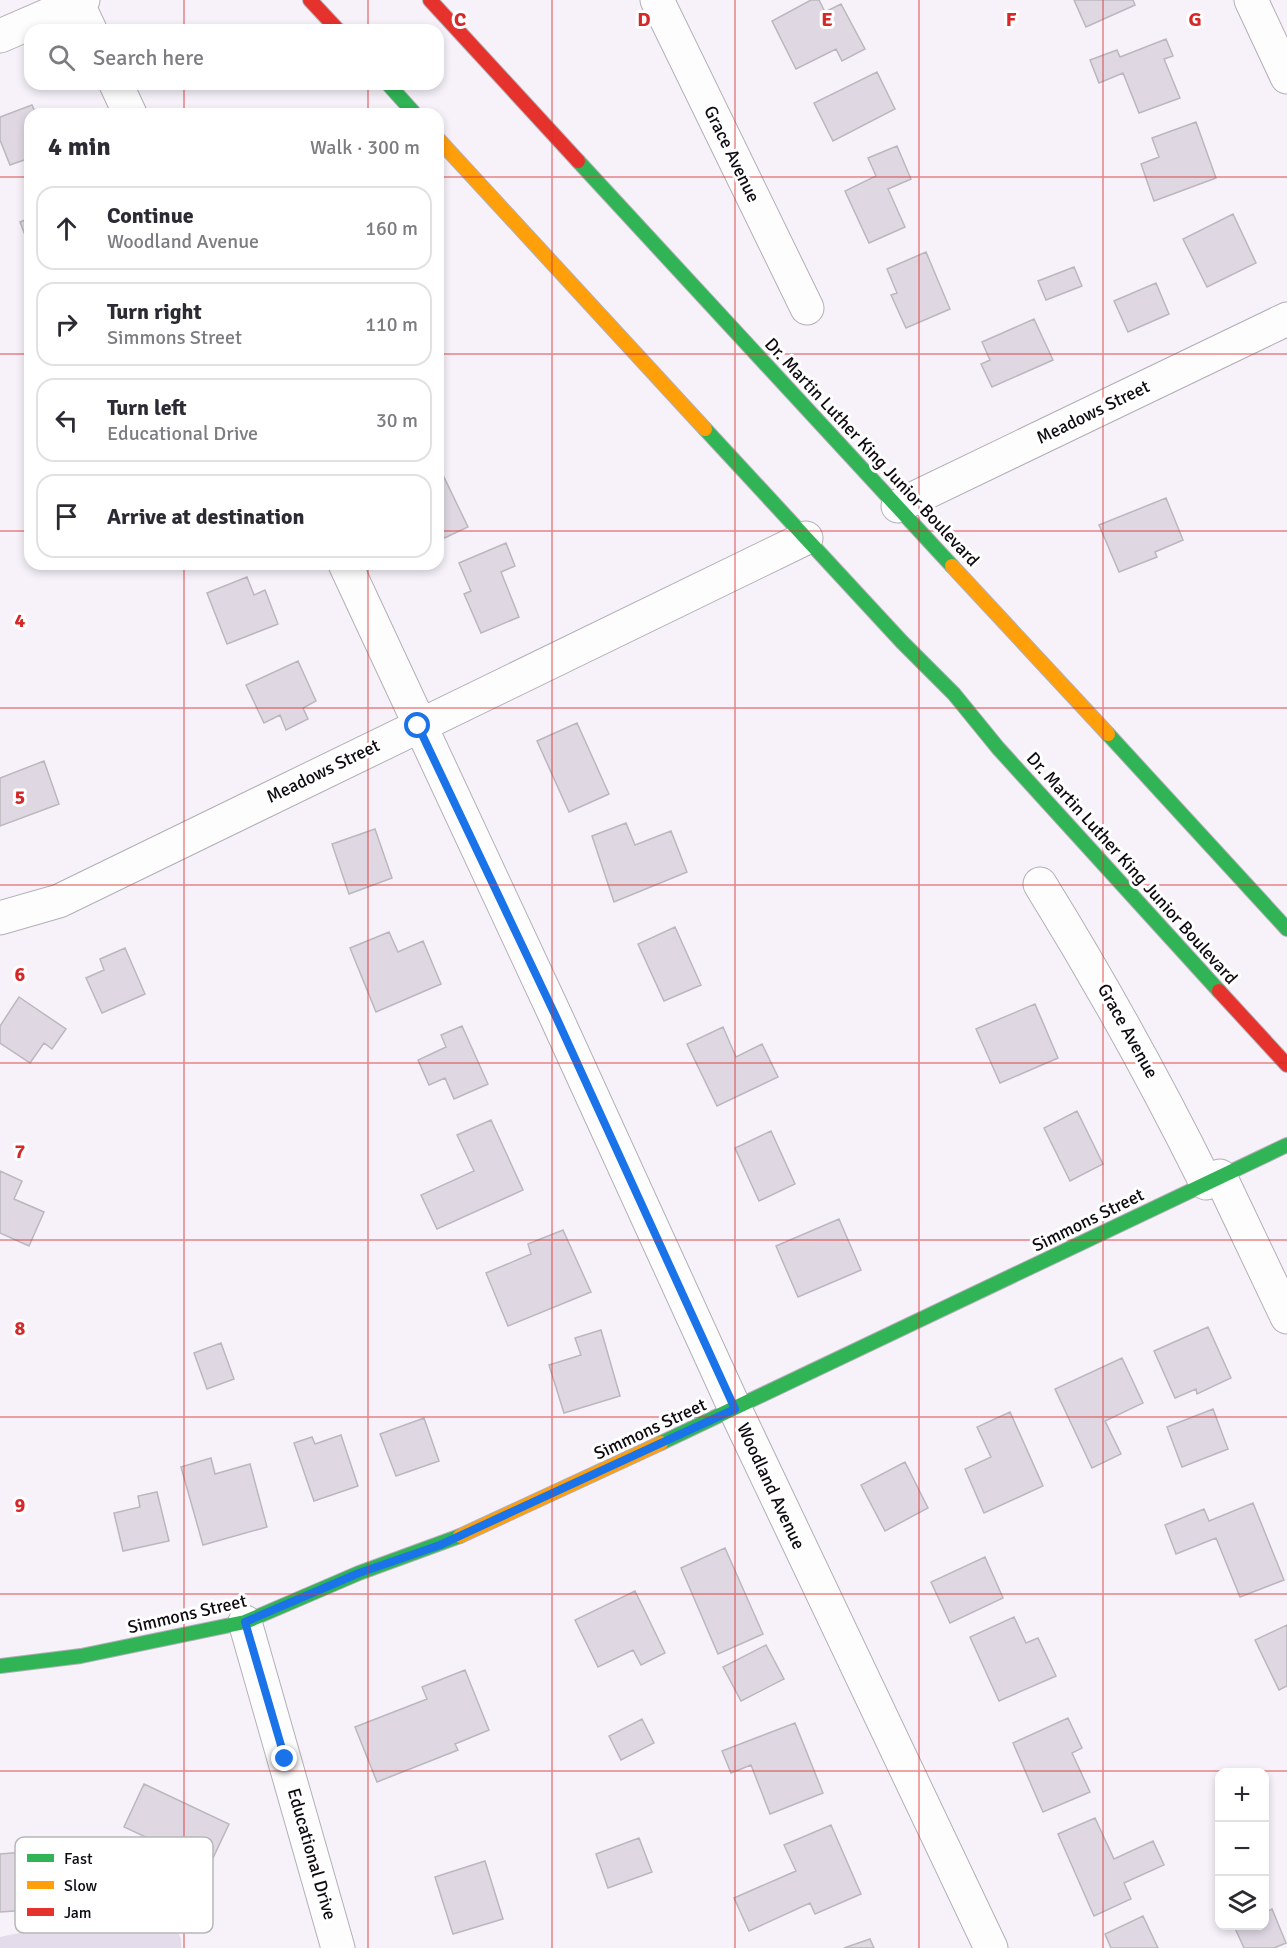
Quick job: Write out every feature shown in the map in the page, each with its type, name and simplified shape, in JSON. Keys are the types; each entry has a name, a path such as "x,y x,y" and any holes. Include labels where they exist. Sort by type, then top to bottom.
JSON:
{"main road":[{"path":"310,0 332,24"},
{"name":"Dr. Martin Luther King Junior Boulevard","path":"430,0 1287,929"},
{"path":"393,90 410,108"},
{"name":"Dr. Martin Luther King Junior Boulevard","path":"444,146 806,538 954,694 1046,801 1287,1065"},
{"name":"Simmons Street","path":"0,1666 81,1656 245,1622 359,1573 440,1545 735,1409 1287,1145"}],"street":[{"name":"Grace Avenue","path":"657,0 807,308"},
{"path":"1251,0 1287,77"},
{"path":"35,24 81,8"},
{"path":"0,36 24,28"},
{"path":"119,90 127,108"},
{"name":"Meadows Street","path":"898,506 1287,319"},
{"name":"Meadows Street","path":"0,918 58,901 806,538"},
{"name":"Woodland Avenue","path":"348,570 418,726 557,1019 735,1409 991,1948"},
{"name":"Grace Avenue","path":"1040,884 1113,1002 1287,1317"},
{"name":"Educational Drive","path":"245,1622 338,1948"}],"shaded area":[{"path":"19,1933 178,1933 181,1938 181,1948 0,1948 0,1937"}],"building":[{"path":"811,0 819,0 825,12 841,4 865,49 842,61 836,49 796,69 772,21"},
{"path":"1074,0 1133,0 1135,5 1086,27"},
{"path":"1166,39 1173,56 1164,59 1180,98 1139,113 1123,73 1099,83 1090,60 1117,50 1120,57"},
{"path":"877,72 895,109 833,141 814,103"},
{"path":"24,108 24,160 10,165 0,140 0,117"},
{"path":"1196,122 1216,178 1154,201 1141,164 1159,157 1152,138"},
{"path":"897,146 911,179 888,189 905,227 869,243 845,191 876,176 868,158"},
{"path":"1233,214 1256,263 1207,287 1183,239"},
{"path":"24,220 24,232 20,222"},
{"path":"926,252 950,309 906,328 891,295 897,293 887,269"},
{"path":"1074,267 1082,286 1046,300 1038,281"},
{"path":"1156,283 1169,314 1128,332 1114,301"},
{"path":"1034,319 1053,360 992,387 981,364 990,360 982,342"},
{"path":"444,477 468,527 444,538"},
{"path":"1166,498 1183,540 1155,552 1157,557 1119,572 1099,525"},
{"path":"506,543 515,566 501,572 519,617 481,633 464,594 471,591 459,563"},
{"path":"247,577 254,595 265,590 278,624 227,644 207,593"},
{"path":"298,661 316,701 303,708 308,719 286,730 280,715 264,723 246,685"},
{"path":"577,723 609,794 569,812 537,741"},
{"path":"44,761 59,804 0,826 0,778"},
{"path":"626,823 635,845 671,831 687,872 614,902 592,836"},
{"path":"375,829 392,878 349,894 332,844"},
{"path":"675,927 701,985 664,1001 638,944"},
{"path":"389,932 398,952 423,941 441,984 376,1012 350,948"},
{"path":"125,948 145,994 102,1013 86,978 104,970 100,959"},
{"path":"19,997 66,1029 52,1049 44,1043 30,1063 0,1043 0,1026"},
{"path":"1035,1004 1058,1058 1000,1083 976,1029"},
{"path":"462,1026 488,1084 454,1099 445,1078 429,1085 418,1060 446,1047 441,1035"},
{"path":"723,1027 736,1057 762,1044 778,1077 717,1106 687,1044"},
{"path":"1077,1111 1103,1164 1070,1181 1044,1128"},
{"path":"491,1120 523,1190 437,1229 421,1195 474,1171 457,1135"},
{"path":"771,1131 795,1184 759,1201 735,1148"},
{"path":"0,1171 22,1181 14,1199 44,1212 29,1246 0,1233"},
{"path":"839,1219 861,1270 798,1297 776,1246"},
{"path":"563,1230 591,1292 508,1326 486,1273 531,1254 528,1244"},
{"path":"1208,1327 1231,1378 1197,1394 1196,1389 1175,1398 1154,1351"},
{"path":"601,1330 620,1396 564,1413 549,1365 581,1355 575,1338"},
{"path":"221,1343 234,1379 207,1389 194,1353"},
{"path":"1122,1358 1143,1403 1105,1421 1121,1454 1092,1468 1055,1389"},
{"path":"1213,1409 1228,1449 1182,1467 1167,1427"},
{"path":"1010,1412 1043,1486 984,1513 965,1469 991,1457 977,1427"},
{"path":"424,1418 439,1461 396,1476 380,1434"},
{"path":"341,1435 358,1486 314,1501 294,1443 312,1437 315,1444"},
{"path":"211,1458 215,1474 250,1464 267,1527 203,1545 181,1467"},
{"path":"905,1462 928,1508 885,1531 861,1485"},
{"path":"157,1492 169,1541 123,1551 114,1513 140,1507 138,1496"},
{"path":"1253,1503 1284,1580 1240,1597 1216,1538 1176,1554 1165,1525 1204,1509 1209,1521"},
{"path":"725,1548 763,1634 718,1654 681,1568"},
{"path":"985,1557 1003,1598 950,1623 931,1582"},
{"path":"635,1591 665,1653 641,1665 633,1650 598,1667 575,1620"},
{"path":"1014,1617 1026,1643 1038,1638 1056,1676 999,1701 970,1637"},
{"path":"1287,1625 1287,1686 1279,1690 1255,1640"},
{"path":"766,1645 784,1679 741,1701 723,1667"},
{"path":"465,1670 489,1730 455,1744 458,1750 377,1782 355,1727 427,1699 422,1687"},
{"path":"1068,1718 1082,1748 1072,1753 1090,1792 1043,1812 1013,1743"},
{"path":"642,1719 654,1743 621,1760 609,1736"},
{"path":"795,1723 823,1793 770,1814 751,1765 731,1773 722,1751"},
{"path":"144,1784 229,1824 213,1858 213,1837 146,1837 124,1827"},
{"path":"1095,1818 1114,1859 1153,1841 1164,1865 1124,1883 1131,1899 1094,1916 1058,1834"},
{"path":"831,1825 861,1894 815,1914 810,1903 749,1931 734,1898 796,1871 784,1845"},
{"path":"639,1838 652,1872 608,1888 596,1854"},
{"path":"15,1853 15,1911 0,1912 0,1854"},
{"path":"485,1861 503,1919 453,1934 435,1877"},
{"path":"1272,1909 1286,1943 1274,1948 1244,1948 1236,1930 1269,1930 1269,1910"},
{"path":"1143,1916 1158,1948 1111,1948 1105,1934"},
{"path":"870,1939 874,1948 844,1948"}],"traffic: fast":[{"path":"393,90 410,108"},
{"path":"578,161 952,566"},
{"path":"705,429 902,642 954,694 998,748 1219,991"},
{"path":"1108,734 1287,929"},
{"path":"661,1443 1287,1145"},
{"path":"0,1666 81,1656 245,1622 359,1573 460,1536"}],"traffic: slow":[{"path":"444,146 705,429"},
{"path":"952,566 1108,734"},
{"path":"460,1536 661,1443"}],"traffic: jam":[{"path":"310,0 332,24"},
{"path":"430,0 578,161"},
{"path":"1219,991 1287,1065"}],"route":[{"path":"285,1759 245,1622 359,1573 440,1545 735,1409 557,1019 418,726"}]}
